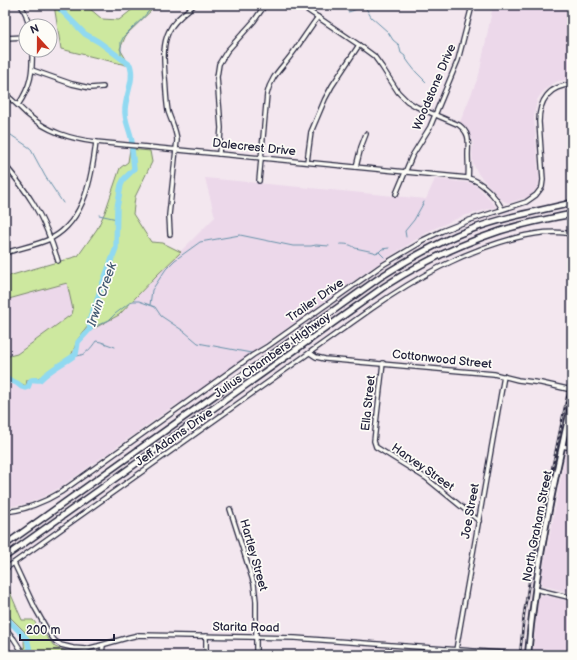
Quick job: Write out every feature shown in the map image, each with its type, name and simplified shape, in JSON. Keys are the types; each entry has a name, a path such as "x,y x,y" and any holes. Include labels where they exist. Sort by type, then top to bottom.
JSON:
{"highway":[{"name":"Julius Chambers Highway","path":"5,544 379,278 407,261 449,238 481,226 513,216 572,203"},
{"name":"Julius Chambers Highway","path":"5,557 385,286 403,275 434,257 482,237 517,226 572,214"}],"main road":[{"name":"North Graham Street","path":"528,655 535,589 553,488 572,402"}],"street":[{"path":"21,5 27,18"},
{"path":"170,234 169,215 177,140 166,99 164,45 171,28 176,21 194,5"},
{"path":"219,154 221,128 217,77 219,64 227,51 265,5"},
{"path":"300,5 368,51 378,61 395,88 413,105 459,125 464,130 467,134 469,143 468,178"},
{"name":"Woodstone Drive","path":"396,194 412,156 427,132 435,115 458,60 472,6"},
{"path":"259,181 267,94 270,84 277,72 292,55 318,17"},
{"path":"5,38 18,37"},
{"path":"307,162 311,132 319,112 332,86 359,45"},
{"path":"18,105 31,78 32,58"},
{"path":"32,70 90,88 103,87"},
{"name":"Trailer Drive","path":"5,512 33,506 50,499 61,492 381,266 421,241 456,225 531,200 539,191 543,180 539,122 540,108 550,92 560,86 572,85"},
{"name":"Dalecrest Drive","path":"5,94 36,121 56,133 73,138 96,142 468,178 482,185 502,209"},
{"path":"356,167 366,134"},
{"path":"5,253 50,239 60,233 69,224 80,209 83,201 92,172 96,142"},
{"path":"5,165 34,204 58,261"},
{"name":"Jeff Adams Drive","path":"5,570 395,293 422,276 448,262 484,248 523,236 552,231 572,234"},
{"name":"Cottonwood Street","path":"310,353 325,359 494,374 572,390"},
{"name":"Ella Street","path":"374,445 374,434 383,363"},
{"name":"Joe Street","path":"456,650 504,376"},
{"name":"Harvey Street","path":"374,445 426,478 479,521"},
{"path":"562,446 572,448"},
{"name":"Hartley Street","path":"230,510 254,584 256,600 256,655"},
{"name":"Starita Road","path":"14,563 38,614 49,633 55,641 61,645 73,648 86,649 140,635 206,636 308,639 528,655"},
{"path":"535,589 572,598"},
{"path":"5,628 21,650"},
{"path":"206,636 206,655"},
{"path":"102,645 102,655"}],"shaded area":[{"path":"493,5 572,5 572,79 558,81 552,84 537,100 534,118 539,180 537,188 528,197 509,203 502,200 479,175 473,164 473,143 471,136 467,128 460,122 479,75"},
{"path":"205,178 426,199 435,179 472,183 480,189 496,207 463,216 431,230 373,267 59,488 26,504 5,507 5,376 26,386 26,380 41,377 71,356 78,339 88,326 90,331 119,315 215,217"},
{"path":"81,279 85,305 17,354 5,357 5,300"},
{"path":"572,423 572,593 544,586 541,580"},
{"path":"543,595 572,602 572,655 533,655 538,599"}],"green space":[{"path":"54,5 88,5 89,8 102,19 119,20 134,8 157,5 126,35 120,49 130,66 61,49 58,18 56,18"},
{"path":"130,149 150,151 152,162 135,197 133,214 151,242 163,243 181,252 119,315 89,331 88,326 78,339 71,356 41,377 27,380 26,386 5,376 5,357 17,354 72,314 73,310 67,283 5,300 5,277 78,256 97,229 105,212 120,168 128,162"},
{"path":"6,583 22,620 33,620 55,647 74,654 96,652 96,655 24,655 25,632 10,617 5,607"}],"waterway":[{"name":"Irwin Creek","path":"59,5 60,9 85,34 99,42 130,65 130,87 125,114 132,143"},
{"path":"121,58 121,42 124,36 154,5"},
{"path":"345,5 348,12 361,6 365,7 371,17 388,32 393,40 399,45 401,53 426,82"},
{"path":"5,131 30,148 45,176 63,203"},
{"name":"Irwin Creek","path":"5,378 22,387 28,387 32,380 40,380 76,354 78,342 90,329 89,324 91,315 116,248 117,208 121,185 124,179 134,169 132,149"},
{"path":"406,237 405,231 414,220 424,202"},
{"path":"99,215 117,219"},
{"path":"150,305 152,290 166,269 175,260 200,242 240,235 293,246 329,246"},
{"path":"340,244 350,245 355,248 375,253 379,252 384,257"},
{"path":"379,252 382,249 389,248"},
{"path":"90,329 109,320 132,301 139,301 155,307 161,316 185,332 198,343 251,353"},
{"path":"76,354 77,356 86,353 96,341 115,347"},
{"name":"Irwin Creek","path":"5,616 27,639 31,655"}],"railway":[{"path":"520,655 524,614 531,570 572,373"}]}
